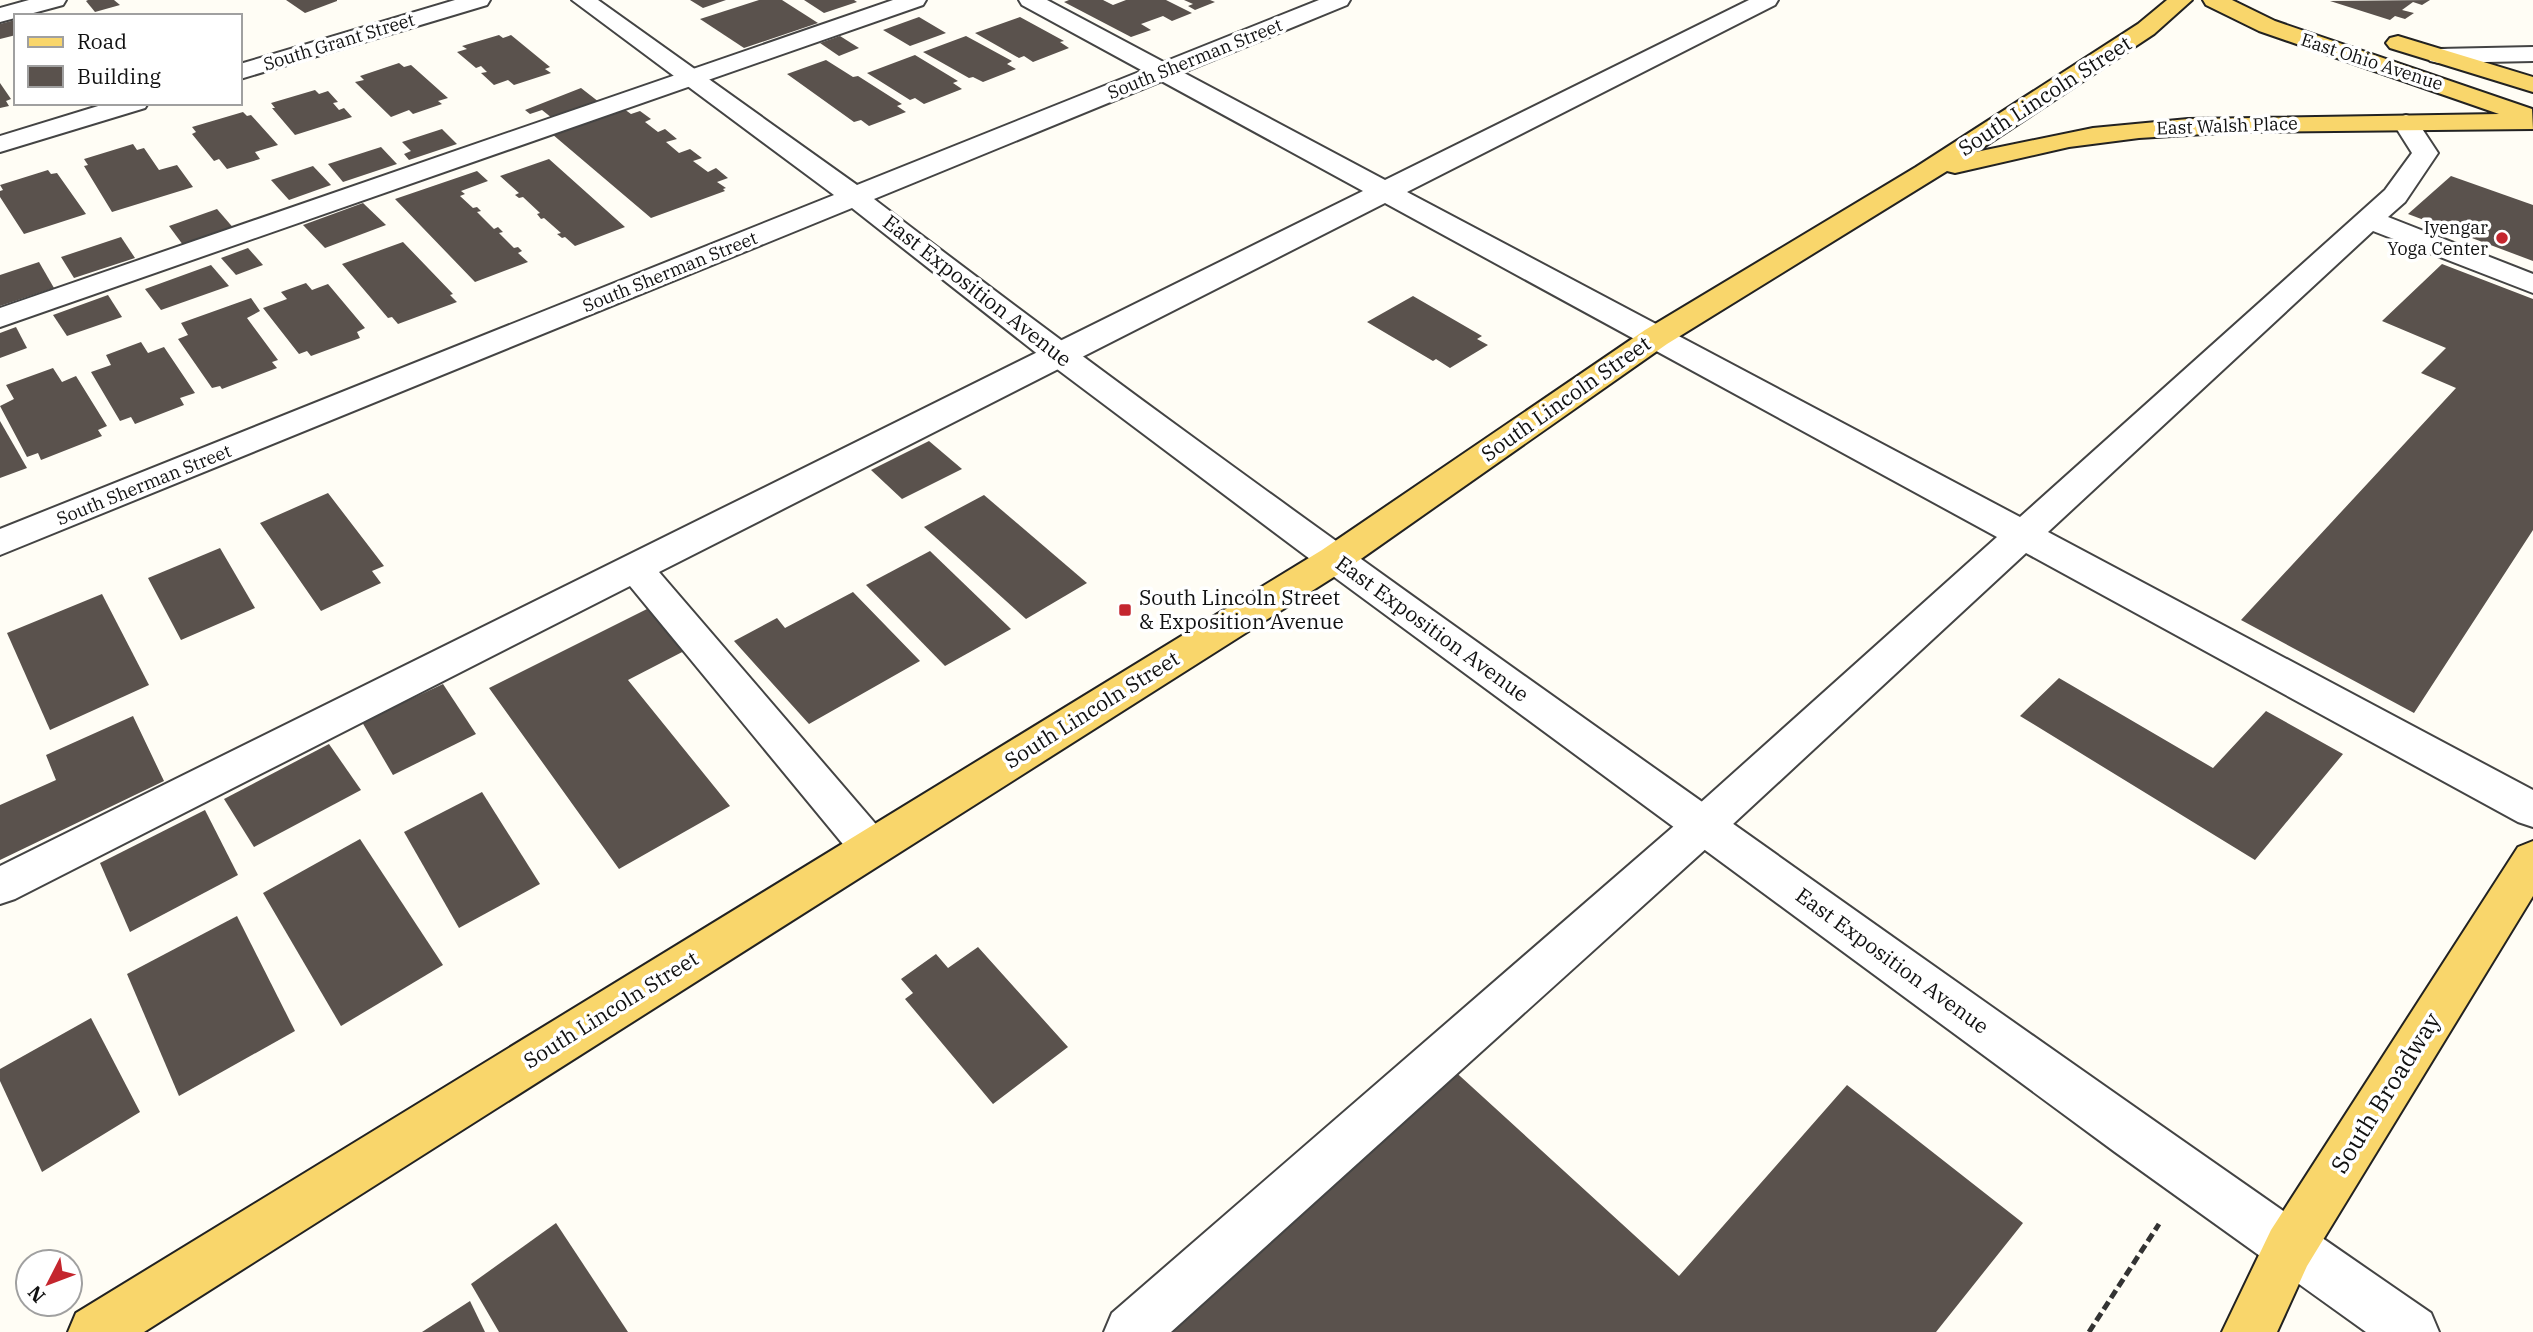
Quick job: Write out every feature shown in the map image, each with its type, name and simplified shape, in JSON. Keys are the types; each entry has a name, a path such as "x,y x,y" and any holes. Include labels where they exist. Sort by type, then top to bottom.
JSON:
{"main road":[{"name":"South Lincoln Street","path":"95,1332 1335,559 1656,337 1926,173 2147,29 2181,0"},
{"name":"East Ohio Avenue","path":"2214,0 2266,26 2533,119"},
{"name":"East Ohio Avenue","path":"2376,36 2533,85"},
{"name":"East Walsh Place","path":"1926,173 2074,139 2136,130 2267,122 2406,123 2533,119"},
{"name":"South Broadway","path":"2249,1332 2289,1248 2533,859"}],"street":[{"path":"0,15 55,0"},
{"name":"South Grant Street","path":"242,71 479,0"},
{"name":"East Exposition Avenue","path":"583,0 855,197 1060,356 1335,559 2190,1177 2412,1332"},
{"path":"0,318 915,0"},
{"path":"1030,0 2533,810"},
{"name":"South Sherman Street","path":"0,543 1339,0"},
{"path":"0,886 1767,0"},
{"path":"2439,55 2533,54"},
{"path":"0,144 129,105"},
{"path":"1131,1332 1704,825 2395,196 2425,153 2406,123"},
{"path":"2367,219 2533,284"},
{"path":"635,568 871,848"}],"path":[{"path":"2089,1332 2190,1177"}],"building":[{"path":"114,0 120,5 95,12 86,1"},
{"path":"286,0 337,0 337,1 305,13"},
{"path":"690,0 726,0 703,8"},
{"path":"759,0 782,0 818,23 744,48 700,19"},
{"path":"804,0 854,0 857,2 824,13"},
{"path":"1103,0 1113,5 1126,0 1166,0 1192,13 1172,21 1163,16 1141,24 1151,30 1131,37 1064,2"},
{"path":"1184,0 1215,2 1195,10 1188,6 1193,4"},
{"path":"2430,0 2422,5 2413,2 2402,10 2414,13 2405,19 2395,16 2390,20 2330,1"},
{"path":"919,17 946,33 910,46 883,30"},
{"path":"1020,17 1064,41 1060,42 1069,48 1033,62 1024,56 1019,58 975,33"},
{"path":"14,20 14,36 0,39 0,24"},
{"path":"499,35 503,38 511,35 550,67 545,69 551,73 514,85 508,80 494,85 481,73 487,72 481,66 476,68 457,52 467,49 462,46"},
{"path":"840,36 859,48 839,56 820,43"},
{"path":"966,36 1012,61 1007,64 1016,69 983,82 969,78 923,52"},
{"path":"915,55 958,81 953,83 962,89 924,104 915,98 910,100 867,73"},
{"path":"826,60 853,77 858,76 902,104 897,106 906,112 869,126 861,120 854,122 787,74"},
{"path":"399,63 404,67 411,65 448,98 438,101 442,104 413,114 409,110 391,117 355,82 364,80 360,76"},
{"path":"0,83 11,99 6,101 9,106 0,108"},
{"path":"581,88 599,102 552,118 542,110 530,114 525,110"},
{"path":"315,90 319,94 328,91 338,102 333,103 339,110 344,108 352,117 295,135 272,108 275,108 271,103"},
{"path":"624,109 631,114 640,111 651,119 645,122 658,132 665,129 677,139 666,142 679,153 690,149 702,158 693,161 708,172 716,168 728,178 717,182 726,188 723,189 725,191 651,218 552,134"},
{"path":"243,112 247,116 251,115 278,145 255,152 260,159 227,169 219,159 214,161 192,134 196,132 192,127"},
{"path":"442,129 457,144 409,160 404,154 411,151 402,142"},
{"path":"133,144 137,150 144,148 159,170 177,165 193,187 112,212 84,166 88,165 84,159"},
{"path":"381,147 397,164 343,182 328,164"},
{"path":"549,159 625,227 575,246 557,234 561,233 544,218 541,219 537,214 540,213 523,197 515,195 519,193 500,176"},
{"path":"313,166 331,185 289,200 271,180"},
{"path":"48,170 51,174 57,173 86,214 24,234 0,197 0,191 3,190 0,185"},
{"path":"477,171 488,181 461,191 465,194 460,196 473,208 477,207 481,211 477,212 494,229 498,227 503,232 499,233 514,248 518,247 522,251 518,253 528,262 475,282 395,199"},
{"name":"Iyengar Yoga Center","path":"2451,176 2533,205 2533,261 2408,214"},
{"path":"363,203 386,225 325,248 303,225"},
{"path":"217,209 236,231 186,249 169,226"},
{"path":"121,237 135,258 74,278 61,257"},
{"path":"403,242 453,294 450,295 457,302 398,324 392,317 388,318 342,264"},
{"path":"248,248 263,265 236,275 221,258"},
{"path":"39,262 54,288 0,306 0,275"},
{"path":"2442,264 2533,299 2533,530 2414,713 2241,620 2456,388 2421,373 2446,348 2382,321"},
{"path":"211,265 229,286 161,310 145,289"},
{"path":"306,283 312,290 328,284 365,328 357,332 360,338 311,356 307,351 299,354 263,308 287,299 281,292"},
{"path":"108,295 122,317 67,336 53,315"},
{"path":"1413,296 1482,336 1477,339 1488,345 1450,368 1436,359 1433,361 1367,322"},
{"path":"251,298 260,311 247,318 278,360 272,362 277,368 222,389 220,386 212,388 178,339 188,335 181,323"},
{"path":"16,327 27,348 0,358 0,333"},
{"path":"141,342 148,353 164,347 195,393 180,398 184,405 135,424 131,417 120,421 91,372 111,365 106,355"},
{"path":"53,368 62,382 76,376 107,426 98,430 102,436 41,460 38,453 27,457 0,406 14,399 6,385"},
{"path":"0,421 27,468 0,478"},
{"path":"929,441 962,469 902,499 871,470"},
{"path":"328,493 384,566 372,571 381,583 321,611 260,523"},
{"path":"984,495 1087,583 1026,619 924,527"},
{"path":"220,548 255,608 181,640 148,578"},
{"path":"930,551 1011,629 945,666 866,585"},
{"path":"853,592 920,661 809,724 734,641 777,618 785,628"},
{"path":"102,594 149,685 50,730 7,633"},
{"path":"653,606 690,648 628,680 730,806 619,869 489,688"},
{"path":"2059,678 2213,768 2266,711 2343,754 2255,860 2020,716"},
{"path":"443,684 476,734 393,775 362,722"},
{"path":"133,716 164,781 0,860 0,805 56,780 46,755"},
{"path":"329,744 361,790 254,847 224,799"},
{"path":"482,792 540,884 459,928 404,832"},
{"path":"205,810 238,875 130,932 100,863"},
{"path":"360,839 443,965 341,1026 263,893"},
{"path":"237,916 295,1031 179,1096 127,974"},
{"path":"978,947 1068,1047 993,1104 905,999 913,993 901,979 936,954 948,968"},
{"path":"91,1018 140,1112 42,1172 0,1081 0,1069"},
{"path":"1449,1066 1679,1276 1847,1085 2023,1223 1936,1332 1154,1332"},
{"path":"556,1223 628,1332 499,1332 471,1284"},
{"path":"470,1301 485,1332 422,1332"}],"place":[{"name":"Iyengar Yoga Center","path":"2502,238"},
{"name":"South Lincoln Street & Exposition Avenue","path":"1125,610"}]}
